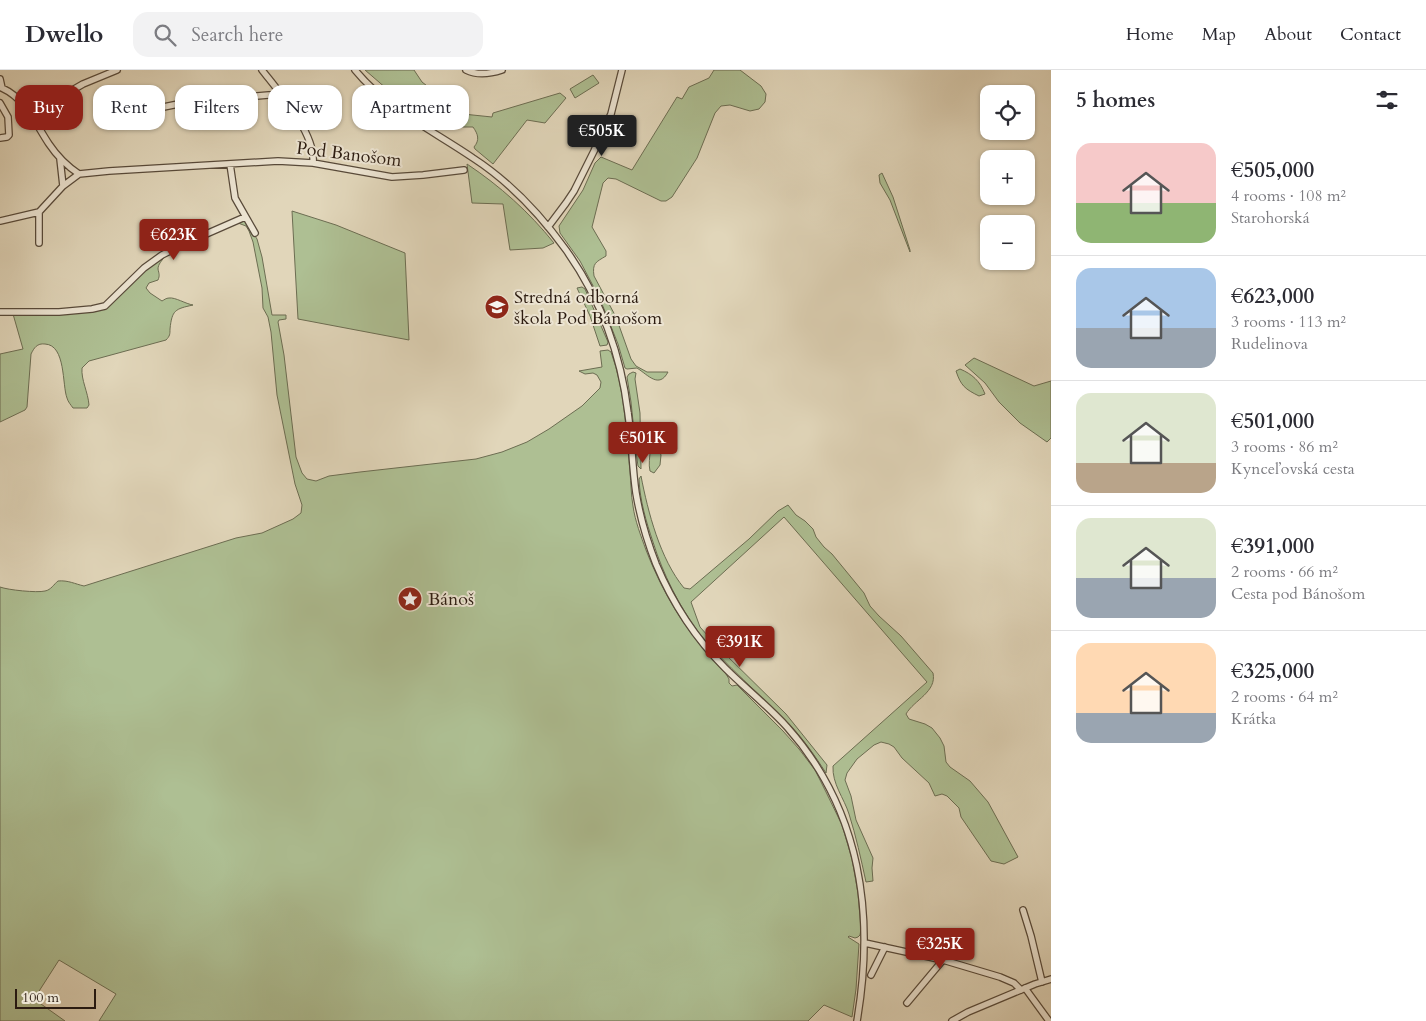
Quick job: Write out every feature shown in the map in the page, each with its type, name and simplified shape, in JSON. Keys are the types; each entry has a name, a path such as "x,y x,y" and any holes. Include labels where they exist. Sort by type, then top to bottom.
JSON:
{"street":[{"path":"81,85 118,70"},
{"path":"262,70 273,85"},
{"path":"355,70 392,107 470,155 503,180 548,227 586,281 602,314 619,365 627,402 634,480 641,518 670,594 698,637 715,658 786,726 807,752 823,777 841,813 855,857 863,904 865,942 857,1021"},
{"path":"466,70 479,74 502,70"},
{"path":"548,227 574,191 594,151 611,114 622,70"},
{"path":"0,79 1,89 15,96"},
{"path":"165,106 218,98 268,95"},
{"path":"0,103 8,117 10,135 0,138"},
{"path":"41,130 60,159 79,174"},
{"path":"304,130 313,150 314,163"},
{"path":"60,159 62,186"},
{"name":"Pod Banošom","path":"39,212 62,186 79,174 126,169 278,161 314,163 392,176 464,170"},
{"path":"230,164 235,198 255,233"},
{"path":"0,221 39,212 39,242"},
{"path":"0,312 72,311 105,306 144,268 162,256 245,217"},
{"path":"1023,910 1042,982"},
{"path":"865,942 943,960 1007,979 1023,989 1049,1021"},
{"path":"871,975 885,947"},
{"path":"907,1003 943,960"},
{"path":"952,1021 968,1012 1051,979"}],"green space":[{"path":"365,70 414,70 426,85 382,85"},
{"path":"714,70 740,70 761,86 766,94 765,102 759,109 750,111 730,105 721,106 715,113 697,158 672,197 666,201 661,201 616,179 608,178 603,183 592,227 606,251 606,256 594,266 594,276 616,317 631,359 636,366 647,372 668,372 661,380 657,380 649,377 637,368 625,368 618,344 600,299 580,261 560,233 559,226 583,190 595,163 601,157 632,170 677,97 682,99 689,87 709,78"},
{"path":"593,75 599,83 575,98 570,89"},
{"path":"560,93 566,98 545,123 527,120 493,164 475,149 478,137 473,127 469,127 469,115 492,117 493,113"},
{"path":"467,164 514,200 554,243 543,248 510,250 503,204 472,203"},
{"path":"882,173 893,197 910,252 890,200 880,183 879,175"},
{"path":"292,211 336,225 405,253 409,340 298,319"},
{"path":"244,220 257,239 272,315 286,315 286,319 279,320 278,322 284,355 296,457 302,473 307,479 316,481 329,476 476,459 502,452 527,442 582,406 600,388 601,382 597,375 593,373 585,374 579,371 602,367 600,351 608,350 611,352 622,396 634,512 646,550 661,585 690,631 726,674 729,683 732,686 737,685 783,731 815,770 842,825 852,859 858,893 861,929 858,937 848,937 859,944 852,1017 824,1005 808,1021 99,1021 116,994 59,960 34,999 65,1021 0,1021 0,587 41,592 49,589 58,581 84,586 236,538 262,533 293,519 301,513 302,505 295,484 277,395 271,332 268,317 263,308 262,288 253,242 246,226 238,223"},
{"path":"164,257 158,267 158,280 149,283 146,288 162,301 171,298 193,305 175,311 172,318 170,335 166,340 89,361 82,368 89,405 87,408 73,408 68,401 62,366 57,351 52,346 38,345 31,354 27,407 25,410 0,422 0,354 23,349 13,314 103,309 112,303 139,275"},
{"path":"582,287 585,289 608,342 607,345 600,346 590,316 577,288"},
{"path":"974,358 1034,386 1051,381 1051,438 1047,442 1020,423 999,402 985,383 965,365"},
{"path":"960,369 975,378 985,394 979,396 964,386 956,371"},
{"path":"633,372 636,373 635,379 640,413 641,469 638,466 627,377"},
{"path":"656,422 657,445 661,455 660,465 654,473 650,471 649,460 653,425"},
{"path":"641,476 656,535 668,563 684,588 690,589 749,539 778,511 788,505 796,515 813,529 816,537 864,593 870,606 901,636 933,673 932,685 906,714 909,719 932,728 940,738 944,746 946,762 970,781 988,802 1018,857 1004,864 991,861 961,817 959,808 947,796 942,794 935,796 929,783 902,758 894,747 881,742 874,745 857,759 847,773 845,780 851,796 856,820 873,858 873,881 866,882 852,822 836,785 833,766 927,682 784,517 691,602 700,627 786,714 827,765 826,773 795,731 709,645 678,601 650,534 641,495 639,479"}],"place":[{"name":"Stredná odborná škola Pod Bánošom","path":"497,307"},
{"name":"Bánoš","path":"410,599"}]}
